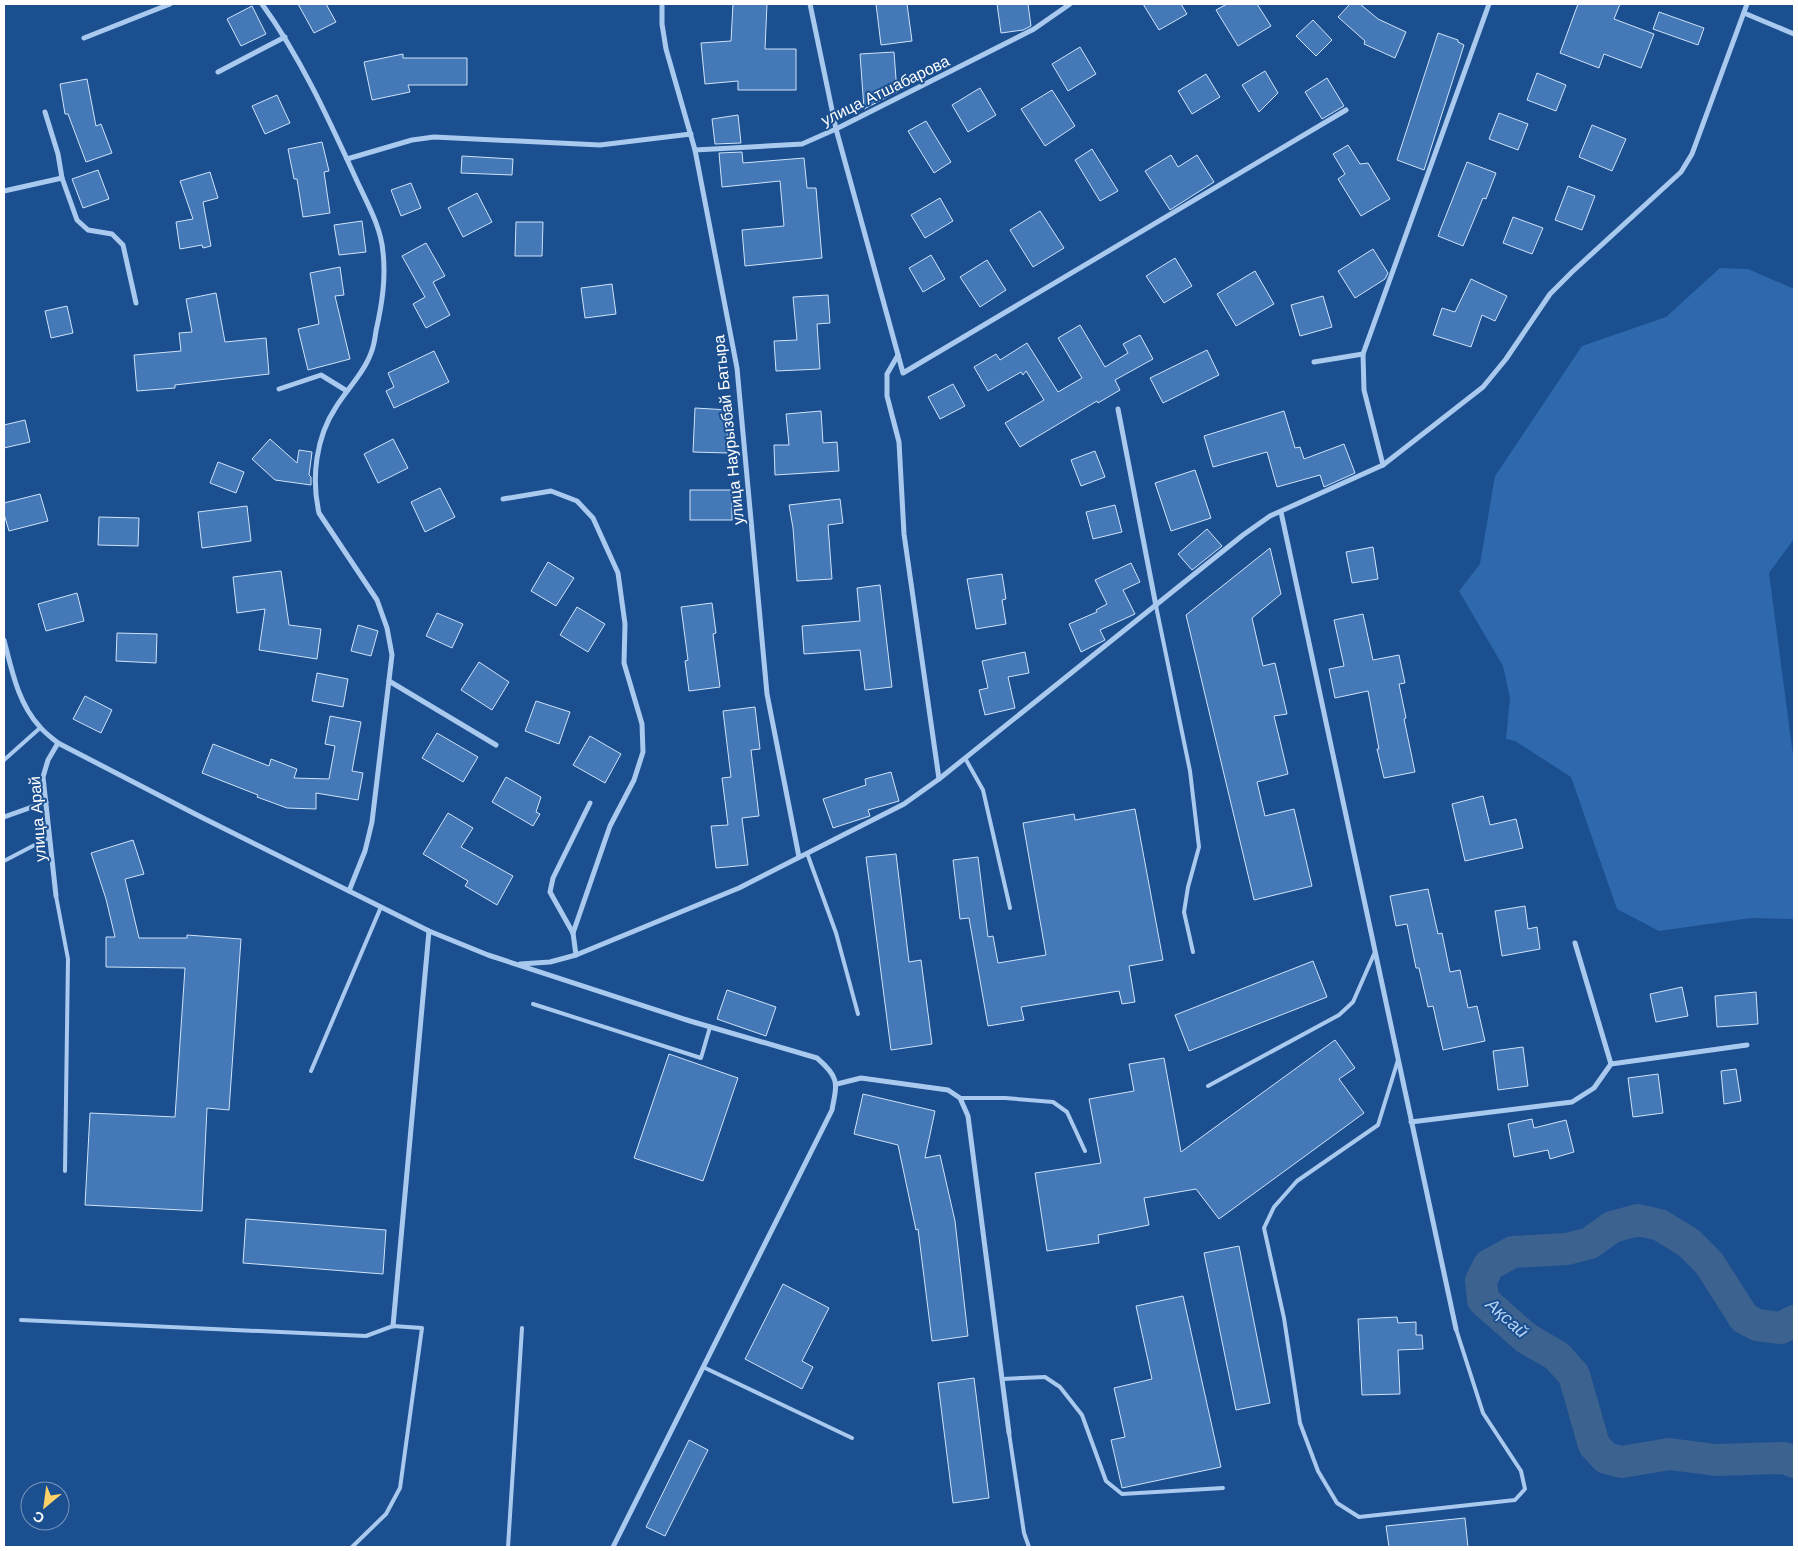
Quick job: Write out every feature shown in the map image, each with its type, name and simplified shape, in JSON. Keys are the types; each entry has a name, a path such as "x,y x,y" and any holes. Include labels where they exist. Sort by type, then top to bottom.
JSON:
{"street":[{"path":"84,38 170,4"},
{"path":"262,4 284,37 327,114 378,228 384,251 384,298 371,353 362,370 346,391 324,427 317,454 315,496 319,512 377,600 387,628 392,655 372,822 365,852 349,891"},
{"name":"улица Наурызбай Батыра","path":"662,4 662,24 666,49 696,150 737,368 767,694 798,858"},
{"path":"810,4 836,129 903,373 1346,110"},
{"name":"улица Атшабарова","path":"696,150 802,144 836,129 1034,29 1070,4"},
{"path":"1384,466 1364,390 1363,354 1489,4"},
{"path":"520,964 550,962 576,955 739,888 904,804 939,779 1243,535 1270,516 1384,466 1483,387 1506,359 1550,294 1682,172 1692,154 1747,4"},
{"path":"1744,13 1794,34"},
{"path":"218,72 284,37"},
{"path":"45,112 58,154 62,178 77,220 88,230 112,234 123,245 136,302"},
{"path":"347,159 412,140 434,137 600,145 690,134"},
{"path":"4,191 62,178"},
{"path":"1314,362 1363,354"},
{"path":"898,355 887,374 887,396 899,442 904,534 939,779"},
{"path":"279,389 321,375 346,391"},
{"path":"1118,409 1156,606"},
{"path":"503,499 551,491 577,501 593,518 618,573 624,624 624,663 642,724 643,752 634,780 610,826 573,933"},
{"path":"1281,512 1456,1329"},
{"path":"4,640 15,686 27,710 40,728 58,743 429,931 488,954 710,1027 817,1058 831,1070 837,1084 832,1110 613,1547"},
{"path":"389,681 496,745"},
{"name":"улица Арай","path":"56,896 43,778 48,760 58,743"},
{"path":"4,817 46,802"},
{"path":"576,955 573,933 550,892 553,878 590,803"},
{"path":"393,1326 429,931"},
{"path":"1575,943 1612,1064"},
{"path":"1411,1122 1572,1102 1594,1088 1612,1064 1747,1045"},
{"path":"837,1084 861,1078 948,1090 960,1098 968,1116 1009,1433"}],"lane":[{"path":"1156,606 1190,770 1199,847 1188,887 1184,912 1193,952"},
{"path":"4,760 40,728"},
{"path":"965,758 983,790 1010,908"},
{"path":"4,861 50,837"},
{"path":"807,853 836,933 858,1014"},
{"path":"56,896 68,959 65,1171"},
{"path":"311,1071 382,907"},
{"path":"1208,1086 1339,1015 1353,1002 1375,952"},
{"path":"533,1004 701,1058 710,1027"},
{"path":"1398,1060 1378,1125 1297,1182 1274,1207 1264,1228 1284,1318 1300,1423 1318,1471 1337,1503 1359,1517 1515,1500 1524,1489 1521,1471 1483,1413 1456,1329"},
{"path":"960,1098 1004,1098 1053,1102 1067,1112 1085,1151"},
{"path":"21,1320 366,1336 393,1326 422,1328 400,1488 386,1514 352,1547"},
{"path":"508,1547 522,1328"},
{"path":"704,1367 852,1438"},
{"path":"1002,1379 1045,1377 1060,1387 1082,1414 1106,1481 1122,1494 1223,1488"},
{"path":"1009,1433 1024,1533 1030,1547"}],"shaded area":[{"path":"1720,268 1748,269 1794,289 1794,539 1769,573 1794,763 1794,919 1751,918 1659,931 1617,909 1571,777 1515,741 1506,739 1510,698 1503,666 1459,591 1480,564 1495,476 1582,346 1666,317"}],"building":[{"path":"298,4 326,4 336,22 314,33"},
{"path":"733,4 767,4 765,49 796,49 796,90 738,90 738,81 705,84 701,43 731,41"},
{"path":"876,4 907,4 912,41 881,45"},
{"path":"997,4 1028,4 1031,26 1023,30 1001,33"},
{"path":"1143,4 1181,4 1187,14 1159,30"},
{"path":"1227,4 1257,4 1271,26 1238,46 1216,10"},
{"path":"1350,4 1360,4 1378,19 1406,32 1395,58 1364,44 1365,41 1338,17"},
{"path":"1578,4 1620,4 1614,19 1654,34 1641,68 1604,54 1599,68 1560,53"},
{"path":"252,6 266,34 241,46 227,19"},
{"path":"1659,12 1704,28 1698,45 1653,29"},
{"path":"1313,20 1332,40 1316,56 1296,36"},
{"path":"1438,33 1458,40 1458,42 1464,45 1424,170 1397,160"},
{"path":"1080,47 1096,74 1068,91 1052,64"},
{"path":"894,52 897,92 864,109 860,54"},
{"path":"403,54 403,58 467,58 467,85 408,85 410,92 372,100 364,62"},
{"path":"1265,71 1278,93 1259,112 1242,85"},
{"path":"1537,73 1566,85 1556,111 1527,100"},
{"path":"1206,74 1220,97 1192,114 1178,91"},
{"path":"1327,78 1344,106 1322,119 1305,92"},
{"path":"87,79 96,126 101,124 112,153 86,162 68,114 65,114 60,84"},
{"path":"980,88 996,115 968,132 952,105"},
{"path":"1052,90 1075,126 1045,146 1021,109"},
{"path":"277,95 290,123 265,134 252,106"},
{"path":"1499,113 1528,124 1518,150 1489,139"},
{"path":"738,115 741,143 715,144 712,119"},
{"path":"926,121 951,162 934,173 908,131"},
{"path":"1592,125 1626,139 1612,171 1579,157"},
{"path":"322,142 329,171 324,172 330,213 303,217 297,179 294,179 288,149"},
{"path":"1348,145 1360,164 1368,163 1390,199 1361,216 1338,179 1345,174 1333,154"},
{"path":"1092,149 1118,191 1100,201 1075,160"},
{"path":"742,152 743,163 804,158 807,188 816,188 822,258 745,266 742,230 784,226 780,181 722,187 719,153"},
{"path":"1171,155 1178,167 1197,155 1214,182 1170,210 1145,171"},
{"path":"462,156 513,159 512,175 461,173"},
{"path":"1467,162 1496,173 1486,199 1483,198 1463,246 1438,236"},
{"path":"98,170 109,199 83,208 72,179"},
{"path":"210,172 218,198 203,202 211,246 203,248 202,245 180,249 176,222 193,219 180,181"},
{"path":"411,183 421,208 401,216 391,190"},
{"path":"1568,186 1595,196 1582,230 1555,220"},
{"path":"477,193 492,222 463,237 448,208"},
{"path":"940,198 953,221 925,238 911,215"},
{"path":"1040,211 1064,248 1033,267 1010,230"},
{"path":"1513,217 1543,228 1532,254 1503,243"},
{"path":"362,221 366,252 339,255 334,225"},
{"path":"516,222 543,222 542,256 515,256"},
{"path":"426,243 445,276 433,282 450,315 426,328 413,304 425,297 402,256"},
{"path":"1373,249 1388,273 1385,279 1355,298 1338,271"},
{"path":"931,255 945,279 923,292 909,268"},
{"path":"1175,258 1192,286 1164,303 1146,276"},
{"path":"987,260 1006,290 980,307 960,277"},
{"path":"340,267 344,295 335,296 350,359 308,370 298,329 319,324 310,273"},
{"path":"1255,271 1274,304 1236,326 1217,294"},
{"path":"1471,279 1507,296 1495,321 1482,315 1471,347 1433,335 1442,308 1455,312"},
{"path":"612,284 616,314 585,318 581,288"},
{"path":"216,293 225,342 266,338 269,374 175,385 175,388 137,391 134,355 181,351 179,333 192,332 186,299"},
{"path":"828,295 830,323 817,324 820,369 776,371 774,341 797,340 793,297"},
{"path":"1323,296 1332,327 1300,336 1291,305"},
{"path":"67,306 73,333 51,338 45,311"},
{"path":"1080,325 1105,367 1128,353 1123,344 1140,335 1153,359 1115,380 1120,390 1098,403 1097,401 1020,447 1005,423 1044,400 1026,371 1023,375 1021,372 988,391 974,367 996,354 1000,360 1027,343 1058,392 1082,378 1058,338"},
{"path":"1207,350 1219,375 1163,403 1150,378"},
{"path":"434,351 449,382 394,408 386,391 394,387 388,373"},
{"path":"953,384 965,406 940,419 928,397"},
{"path":"695,408 729,410 727,453 693,452"},
{"path":"821,411 823,443 837,442 839,471 775,475 774,445 789,445 786,414"},
{"path":"1284,411 1295,448 1300,447 1304,459 1344,444 1355,473 1324,487 1320,475 1277,487 1267,452 1213,467 1204,436"},
{"path":"25,420 30,442 4,448 4,425"},
{"path":"270,439 297,463 299,450 312,452 309,475 311,477 311,485 275,480 252,459"},
{"path":"393,439 408,468 378,483 364,454"},
{"path":"1095,451 1105,477 1081,486 1071,460"},
{"path":"218,462 244,472 236,493 210,483"},
{"path":"1195,470 1211,518 1171,531 1155,483"},
{"path":"440,488 455,517 425,532 411,502"},
{"path":"690,490 732,490 732,520 690,520"},
{"path":"40,494 48,521 9,531 4,514 4,503"},
{"path":"840,499 843,523 828,525 832,579 797,581 793,528 789,505"},
{"path":"1115,505 1122,532 1093,539 1086,512"},
{"path":"247,506 251,541 202,548 198,512"},
{"path":"99,517 139,518 138,546 98,545"},
{"path":"1207,529 1222,546 1192,570 1178,554"},
{"path":"1373,547 1378,579 1352,583 1346,552"},
{"path":"1270,548 1281,594 1252,618 1263,666 1275,663 1287,714 1274,716 1288,774 1257,782 1265,816 1294,809 1312,886 1254,900 1186,615"},
{"path":"548,562 574,578 556,606 531,591"},
{"path":"1131,563 1140,582 1123,590 1135,614 1100,630 1105,640 1081,652 1069,624 1097,612 1096,610 1107,604 1095,580"},
{"path":"281,571 289,625 321,629 317,659 259,650 265,609 237,613 233,577"},
{"path":"1002,574 1006,599 1002,600 1006,624 976,629 967,579"},
{"path":"880,585 892,687 865,690 860,650 804,654 802,626 860,621 857,588"},
{"path":"77,593 84,621 46,631 38,604"},
{"path":"712,603 716,633 713,634 720,687 689,691 685,661 688,660 681,607"},
{"path":"577,607 605,624 588,652 560,635"},
{"path":"437,613 463,624 452,648 426,636"},
{"path":"1363,614 1373,660 1399,655 1405,683 1399,684 1415,772 1384,778 1377,749 1379,749 1368,691 1335,698 1329,669 1344,666 1334,620"},
{"path":"358,625 378,631 371,656 351,651"},
{"path":"117,633 157,634 156,663 116,661"},
{"path":"1025,652 1029,673 1008,677 1015,708 985,715 979,690 988,688 982,661"},
{"path":"479,662 509,682 492,710 461,690"},
{"path":"317,673 348,679 343,707 312,701"},
{"path":"85,696 112,710 101,733 73,719"},
{"path":"536,701 570,712 559,744 525,731"},
{"path":"755,707 760,749 751,750 759,816 742,818 748,865 716,868 711,826 728,825 722,778 731,777 723,711"},
{"path":"330,716 361,722 352,771 363,773 358,800 316,793 316,809 287,808 202,773 213,744 269,766 271,759 297,769 294,778 329,779 335,746 325,744"},
{"path":"437,733 478,757 463,782 422,758"},
{"path":"590,736 621,754 605,783 573,765"},
{"path":"891,772 899,801 868,810 870,816 833,828 823,799 866,785 865,779"},
{"path":"506,777 541,797 536,812 540,814 533,826 492,802"},
{"path":"1483,796 1490,825 1516,819 1523,848 1465,861 1452,804"},
{"path":"1135,809 1163,960 1129,966 1135,1002 1122,1004 1119,991 1021,1007 1024,1020 988,1026 969,918 960,919 953,860 978,857 988,937 993,936 998,963 1046,955 1023,823 1074,814 1075,820"},
{"path":"448,813 473,828 461,847 513,876 497,905 465,886 468,881 423,854"},
{"path":"133,840 144,874 125,879 139,938 187,938 187,935 241,939 229,1110 207,1108 202,1211 85,1205 90,1113 175,1117 185,968 106,967 106,937 115,937 106,899 91,853"},
{"path":"896,854 909,962 921,960 932,1044 891,1050 866,857"},
{"path":"1428,889 1438,934 1442,933 1450,972 1460,970 1468,1008 1477,1006 1485,1041 1443,1050 1433,1006 1428,1007 1419,968 1416,968 1407,924 1396,926 1390,896"},
{"path":"1525,906 1528,929 1537,927 1540,949 1502,956 1495,911"},
{"path":"1313,961 1327,997 1189,1051 1175,1015"},
{"path":"1682,987 1688,1016 1656,1022 1650,994"},
{"path":"727,990 776,1007 766,1036 717,1019"},
{"path":"1756,992 1758,1024 1717,1027 1715,996"},
{"path":"1335,1040 1355,1068 1339,1079 1364,1113 1219,1219 1196,1189 1144,1198 1149,1225 1098,1235 1099,1243 1047,1251 1035,1173 1101,1163 1089,1099 1134,1091 1129,1064 1164,1058 1181,1152"},
{"path":"1523,1047 1528,1086 1498,1090 1493,1051"},
{"path":"669,1054 738,1078 703,1181 634,1158"},
{"path":"1736,1069 1741,1101 1724,1104 1721,1071"},
{"path":"1658,1074 1663,1113 1633,1117 1628,1078"},
{"path":"863,1094 935,1111 925,1158 940,1155 955,1221 968,1336 932,1341 918,1229 916,1230 898,1145 854,1134"},
{"path":"1532,1119 1534,1128 1566,1120 1574,1152 1550,1159 1548,1150 1514,1157 1508,1124"},
{"path":"246,1219 386,1230 383,1274 243,1263"},
{"path":"1239,1246 1270,1403 1236,1410 1204,1253"},
{"path":"783,1284 829,1308 802,1361 813,1367 802,1389 745,1359"},
{"path":"1183,1296 1221,1467 1122,1488 1111,1440 1125,1437 1114,1388 1152,1379 1136,1306"},
{"path":"1397,1317 1398,1323 1416,1322 1416,1335 1422,1335 1423,1349 1398,1350 1400,1394 1362,1395 1358,1319"},
{"path":"974,1378 989,1498 953,1503 938,1383"},
{"path":"689,1440 708,1450 665,1536 646,1527"},
{"path":"1465,1518 1468,1547 1389,1547 1386,1526"}],"waterway":[{"name":"Ақсай","path":"1794,1321 1781,1328 1757,1325 1744,1318 1709,1263 1689,1243 1660,1225 1638,1220 1612,1227 1590,1243 1567,1249 1513,1252 1489,1265 1481,1281 1483,1300 1526,1338 1557,1356 1574,1375 1594,1445 1606,1458 1622,1462 1669,1454 1716,1460 1784,1458 1794,1462"}]}
